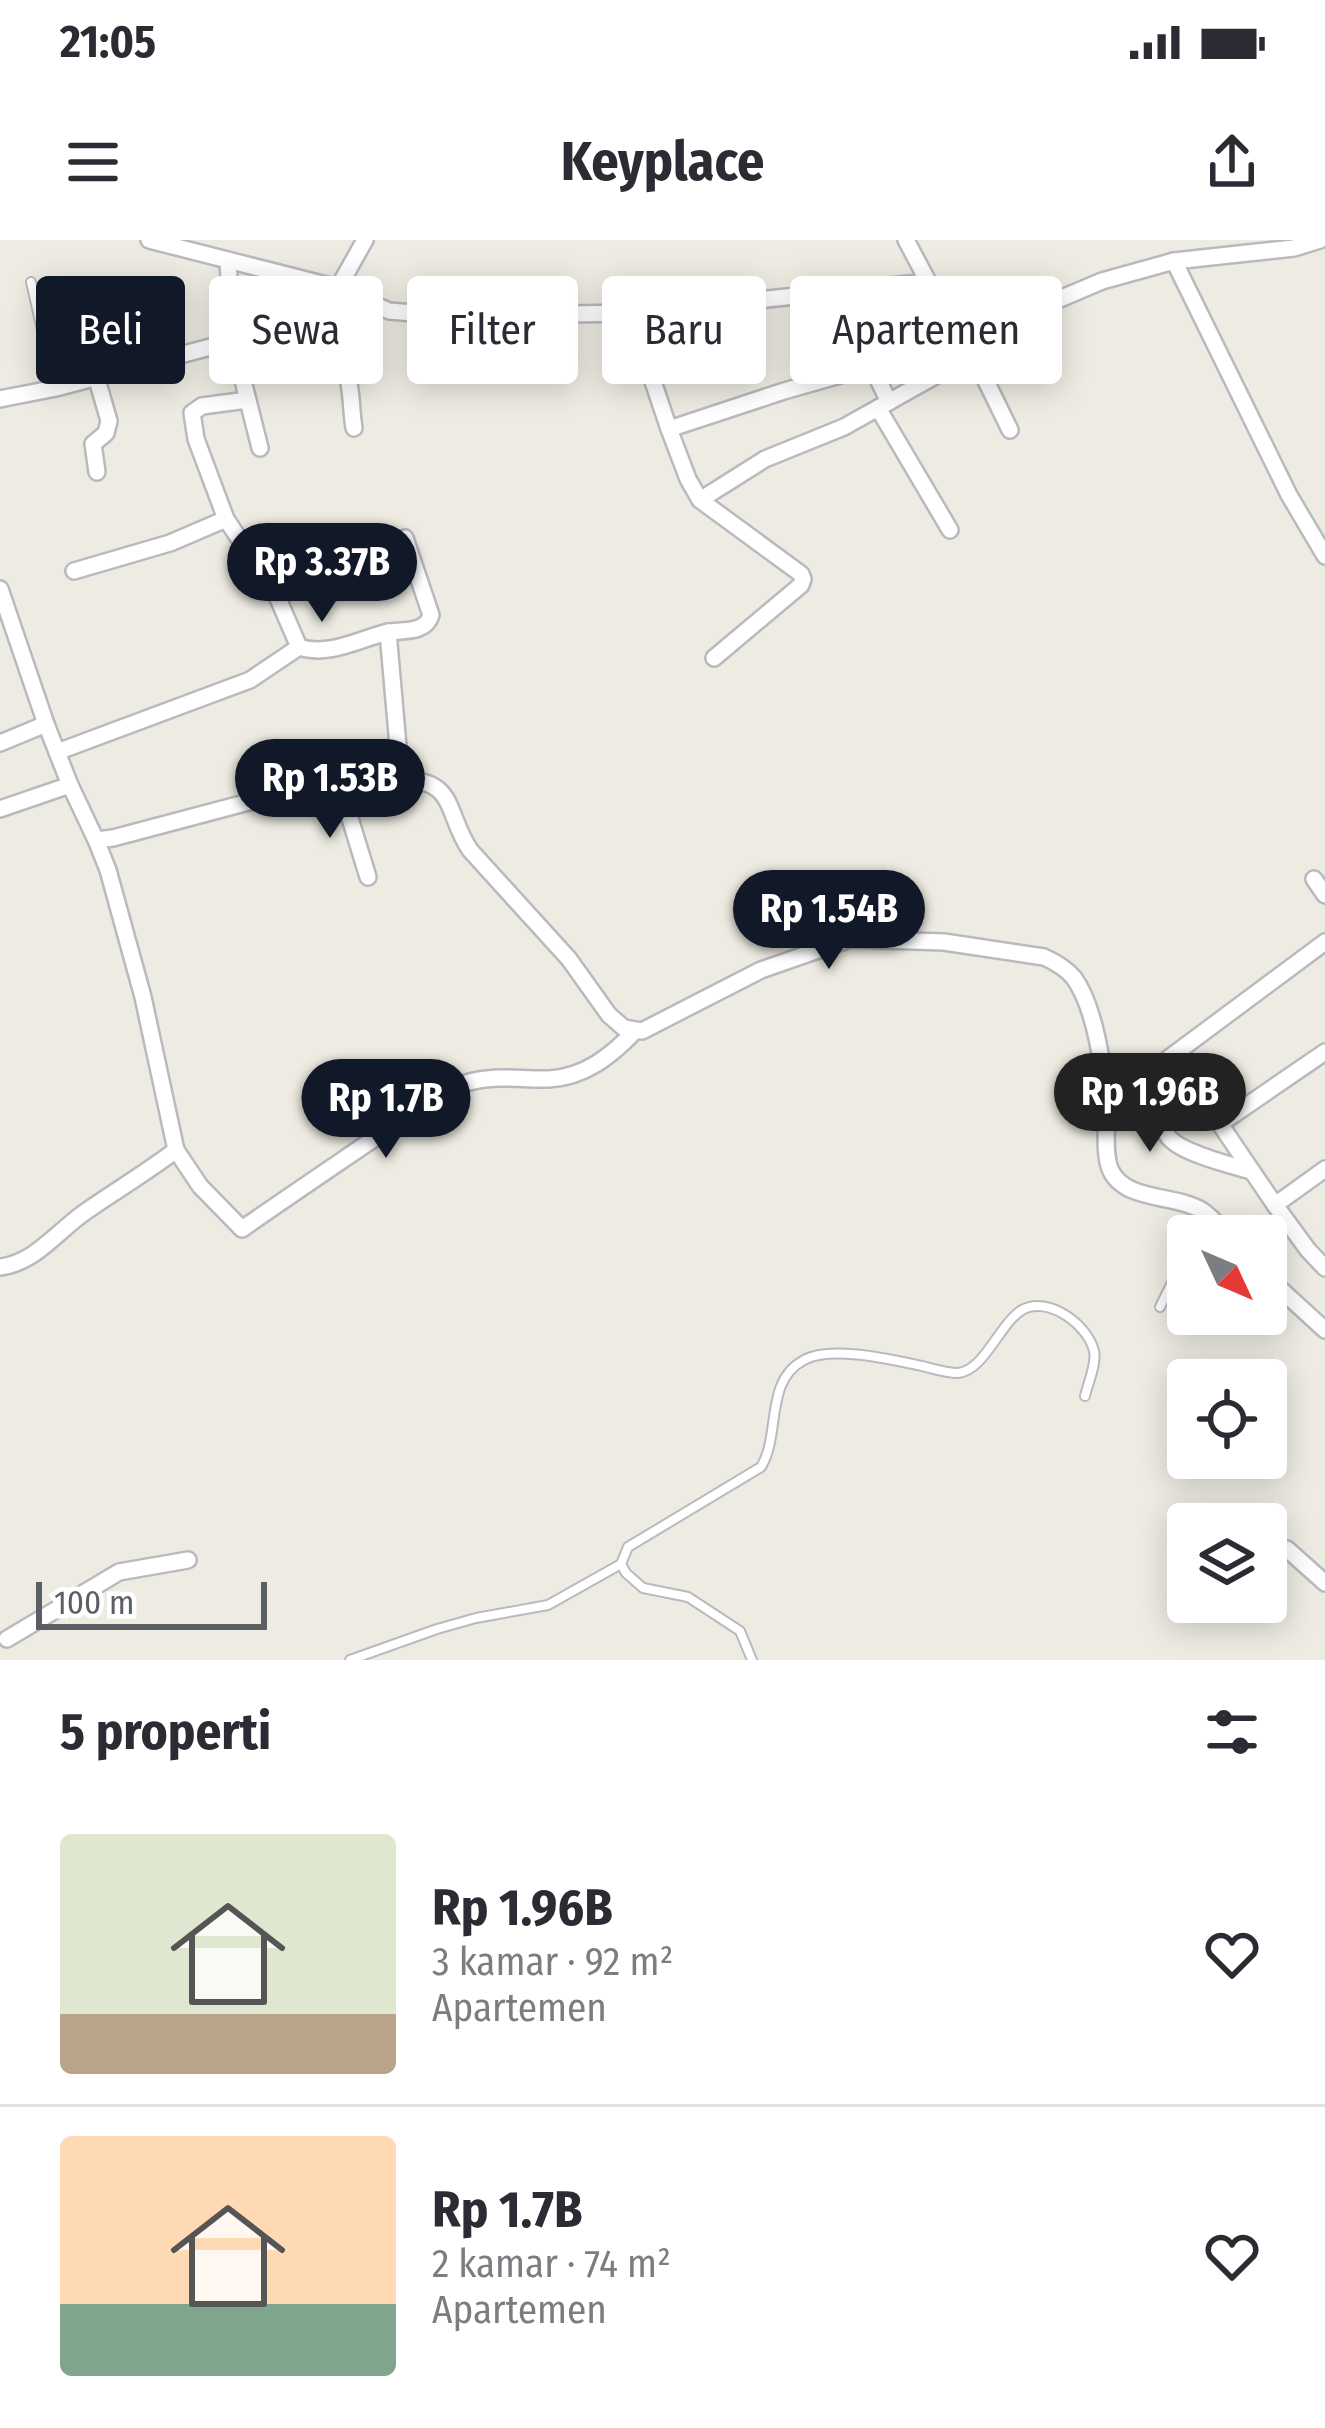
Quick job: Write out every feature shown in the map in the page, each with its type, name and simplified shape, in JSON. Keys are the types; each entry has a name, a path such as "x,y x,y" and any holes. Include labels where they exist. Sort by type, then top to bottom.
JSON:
{"street":[{"path":"150,240 287,276"},
{"path":"344,276 364,240"},
{"path":"1062,298 1174,260 1294,248 1320,240"},
{"path":"909,241 925,276"},
{"path":"1174,260 1289,495 1325,556"},
{"path":"228,262 229,276"},
{"path":"383,308 450,316 602,313"},
{"path":"669,429 866,368 874,371 884,405 950,530"},
{"path":"0,399 69,384"},
{"path":"97,472 93,444 106,433 109,421 98,384"},
{"path":"244,384 260,448"},
{"path":"348,384 354,428"},
{"path":"654,384 700,500 803,579 714,658"},
{"path":"700,500 765,460 844,427 921,384"},
{"path":"988,384 1010,430"},
{"path":"247,400 202,406 192,413 196,439 226,519 270,580 299,647"},
{"path":"74,571 170,543 226,519"},
{"path":"57,752 250,680 299,647 330,650 388,632 423,628 431,615 405,538"},
{"path":"0,589 46,724 108,870 143,997 176,1150 200,1186 242,1229 412,1113 466,1083 574,1075 616,1051 635,1030"},
{"path":"388,632 401,780"},
{"path":"0,743 46,724"},
{"path":"96,840 260,799 422,780 449,801 457,831 470,850 569,959 609,1015 618,1024 642,1031 761,970 850,939 944,942 1044,957 1072,975 1084,995 1106,1100 1111,1172 1130,1188 1207,1215"},
{"path":"0,809 70,785"},
{"path":"341,789 368,877"},
{"path":"1314,879 1325,895"},
{"path":"1251,1171 1177,1145 1167,1136 1163,1109 1169,1058 1325,941"},
{"path":"1220,1124 1325,1052"},
{"path":"1169,1058 1325,1268"},
{"path":"0,1267 23,1262 85,1212 176,1150"},
{"path":"1275,1205 1325,1169"},
{"path":"1287,1295 1325,1330"},
{"path":"1287,1549 1325,1583"},
{"path":"2,1637 42,1620 118,1572 188,1560"}],"lane":[{"path":"31,283 56,388"},
{"path":"1160,1306 1167,1292"},
{"path":"350,1660 437,1628 548,1605 621,1564 628,1547 761,1467 770,1454 776,1396 803,1360 841,1354 952,1373 967,1371 1020,1311 1035,1305 1070,1318 1086,1333 1096,1354 1085,1396"},
{"path":"621,1564 643,1588 688,1598 740,1631 752,1660"}]}
